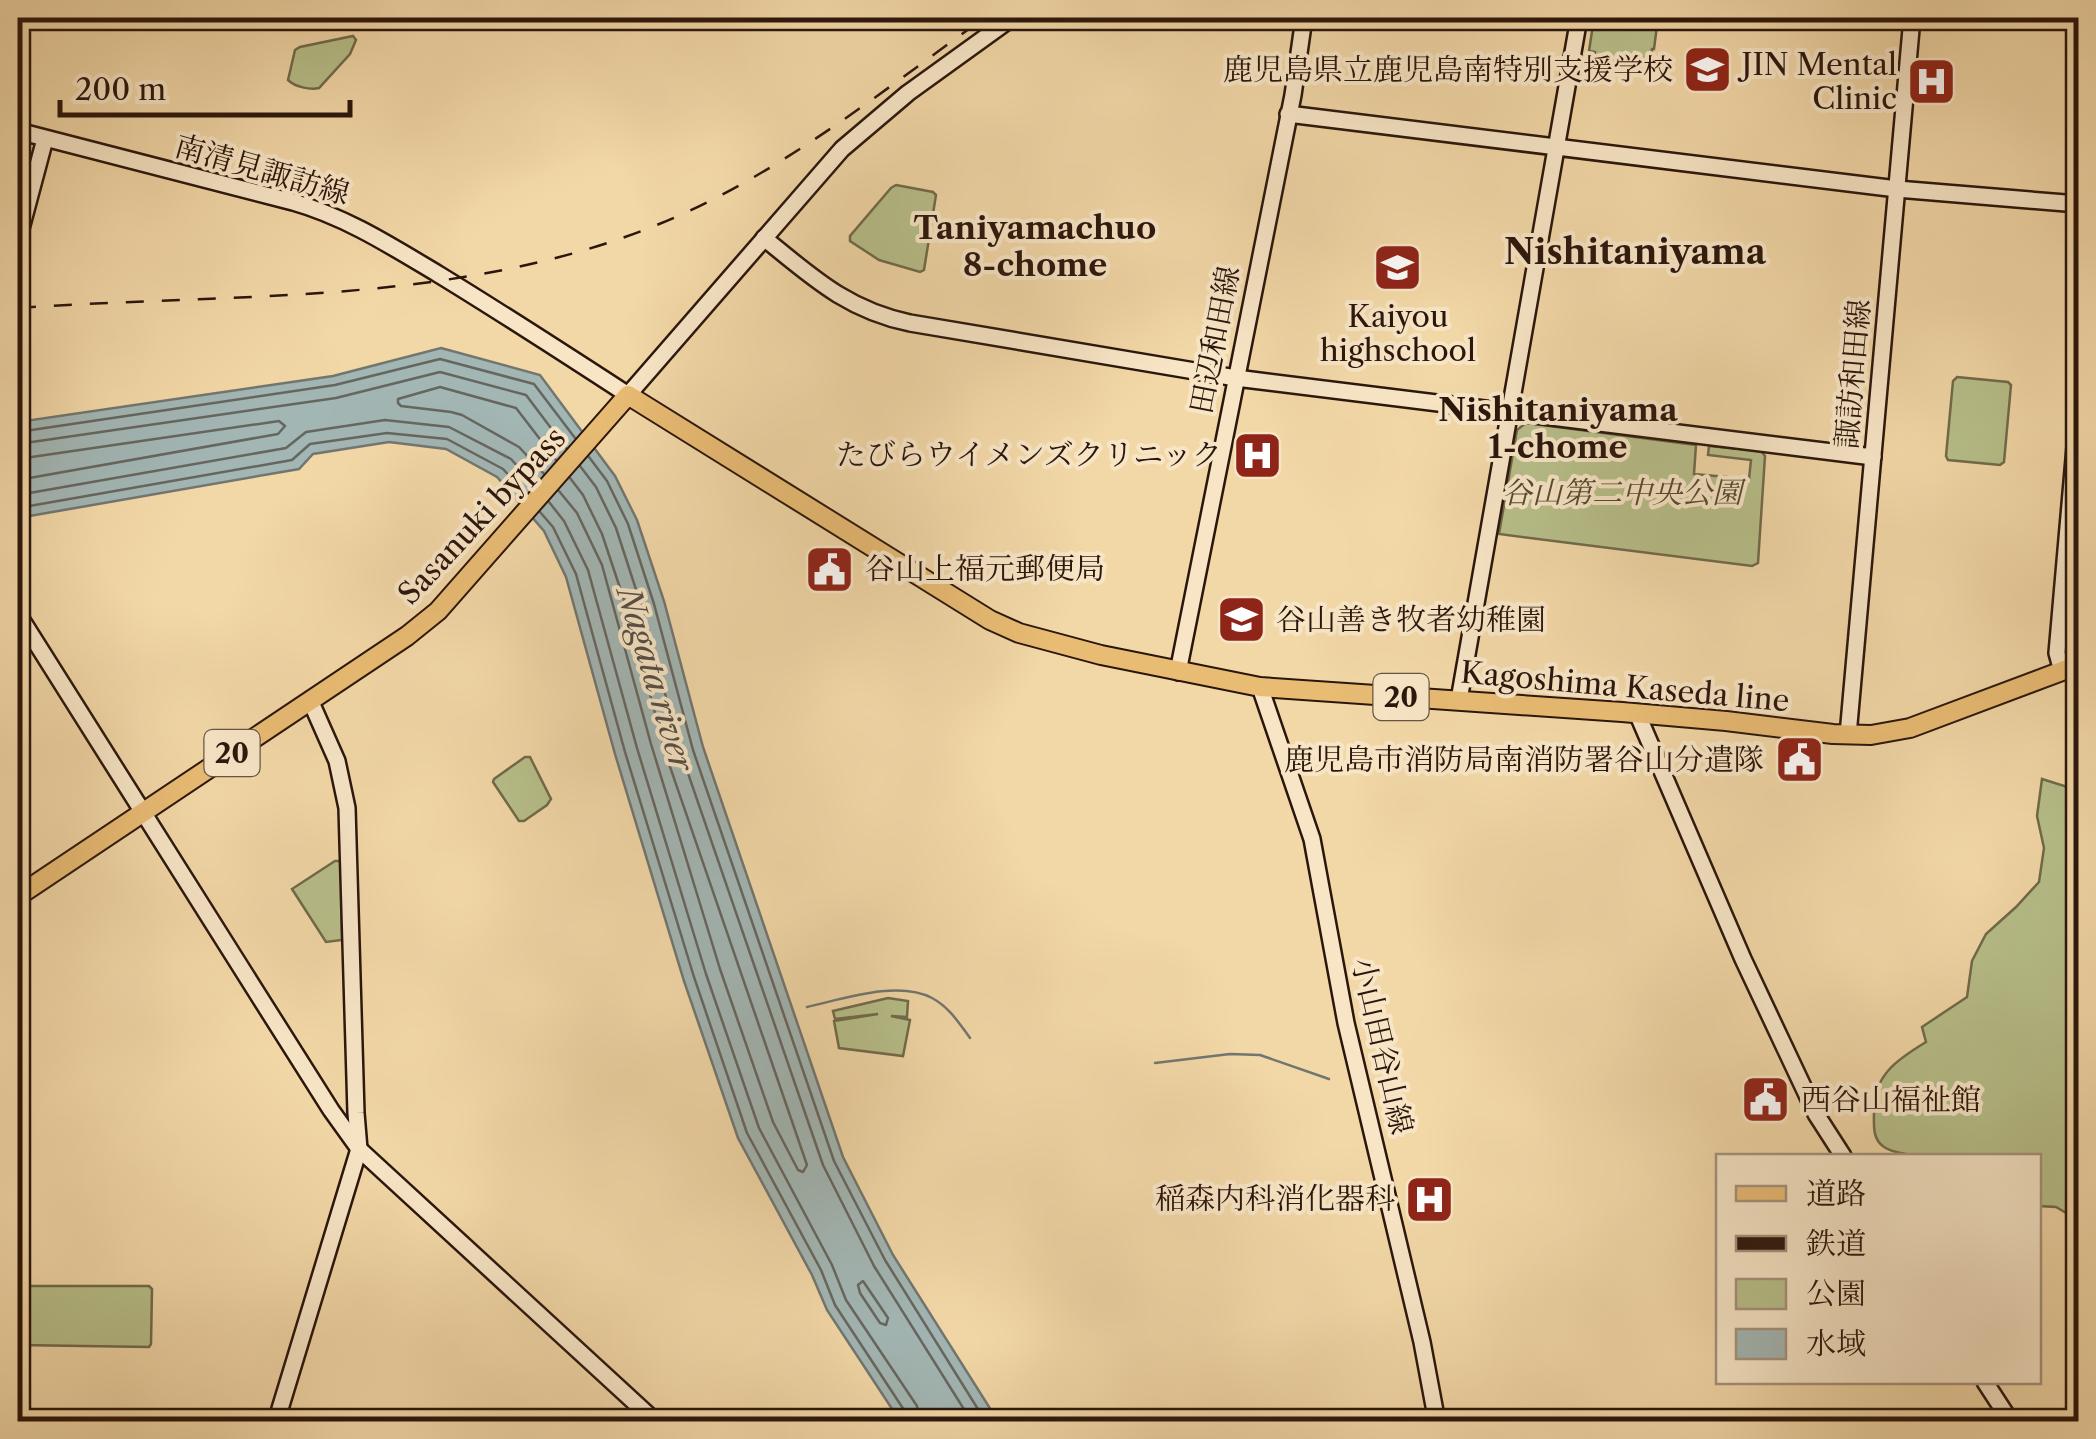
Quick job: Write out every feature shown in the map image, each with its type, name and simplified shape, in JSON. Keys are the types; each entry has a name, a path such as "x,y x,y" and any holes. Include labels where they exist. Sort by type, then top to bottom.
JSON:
{"main road":[{"name":"Sasanuki bypass","path":"18,896 407,636 438,611 628,395"},
{"name":"Kagoshima Kaseda line","path":"628,395 990,620 1100,655 1178,672 1260,687 1871,735 1910,728 2070,668"}],"street":[{"path":"628,395 836,156 908,93 1012,18"},
{"name":"田辺和田線","path":"1178,672 1304,18"},
{"path":"1459,700 1579,18"},
{"name":"諏訪和田線","path":"1848,735 1912,18"},
{"path":"1288,114 1898,190 2078,204"},
{"name":"南清見諏訪線","path":"18,131 332,214 473,295 628,395"},
{"path":"18,240 45,139"},
{"path":"764,238 826,288 886,318 1236,378 1873,457"},
{"path":"2070,668 2057,653 2078,413"},
{"path":"18,614 359,1149 656,1422"},
{"name":"小山田谷山線","path":"1260,687 1312,839 1346,1023 1422,1342 1437,1422"},
{"path":"276,1422 359,1149 347,808 337,761 310,700"},
{"path":"1636,714 1750,976 1816,1114 1841,1154"},
{"path":"1986,1384 2011,1422"}],"green space":[{"path":"1594,18 1658,18 1652,66 1594,58 1595,52 1589,51"},
{"path":"353,36 356,40 350,54 319,88 303,87 288,80 295,50"},
{"path":"896,185 936,195 924,270 920,272 879,260 850,241 850,236"},
{"path":"1957,377 2011,385 2004,462 2000,465 1948,460 1946,456 1953,381"},
{"name":"谷山第二中央公園","path":"1526,423 1696,445 1694,474 1749,479 1751,460 1708,455 1709,446 1761,451 1765,456 1758,563 1752,566 1499,534 1517,430"},
{"path":"530,757 551,799 519,821 493,782"},
{"path":"2042,779 2078,788 2078,1220 2056,1207 2041,1206 2041,1154 1908,1154 1884,1147 1877,1140 1874,1127 1875,1099 1883,1078 1897,1062 1926,1042 1922,1027 1967,997 1972,961 1986,934 2039,882 2044,848 2037,816"},
{"path":"340,861 341,867 342,940 326,942 292,889"},
{"path":"888,998 908,1001 907,1017 891,1016 910,1020 903,1056 839,1048 834,1021 878,1014 835,1019 833,1011"},
{"path":"18,1286 149,1286 149,1347 18,1345"}],"water":[{"name":"Nagata river","path":"441,348 540,375 615,476 637,520 664,601 703,747 843,1157 893,1255 998,1421 900,1421 827,1310 738,1138 684,981 566,577 544,531 497,477 446,449 389,442 313,454 299,469 18,518 18,422 333,376"}],"waterway":[{"path":"807,1007 870,993 918,993 944,1006 970,1038"},
{"path":"1155,1063 1230,1054 1260,1055 1329,1079"}],"railway":[{"path":"18,308 358,290 526,265 607,243 687,212 765,170 840,122 984,18"}],"place":[{"name":"鹿児島県立鹿児島南特別支援学校","path":"1708,70"},
{"name":"JIN Mental Clinic","path":"1932,82"},
{"name":"Kaiyou highschool","path":"1398,268"},
{"name":"たびらウイメンズクリニック","path":"1257,455"},
{"name":"谷山上福元郵便局","path":"830,569"},
{"name":"谷山善き牧者幼稚園","path":"1241,620"},
{"name":"鹿児島市消防局南消防署谷山分遣隊","path":"1799,760"},
{"name":"西谷山福祉館","path":"1766,1100"},
{"name":"稲森内科消化器科","path":"1430,1199"}],"district":[{"name":"Taniyamachuo 8-chome","path":"1035,246"},
{"name":"Nishitaniyama","path":"1635,252"},
{"name":"Nishitaniyama 1-chome","path":"1558,428"}]}
